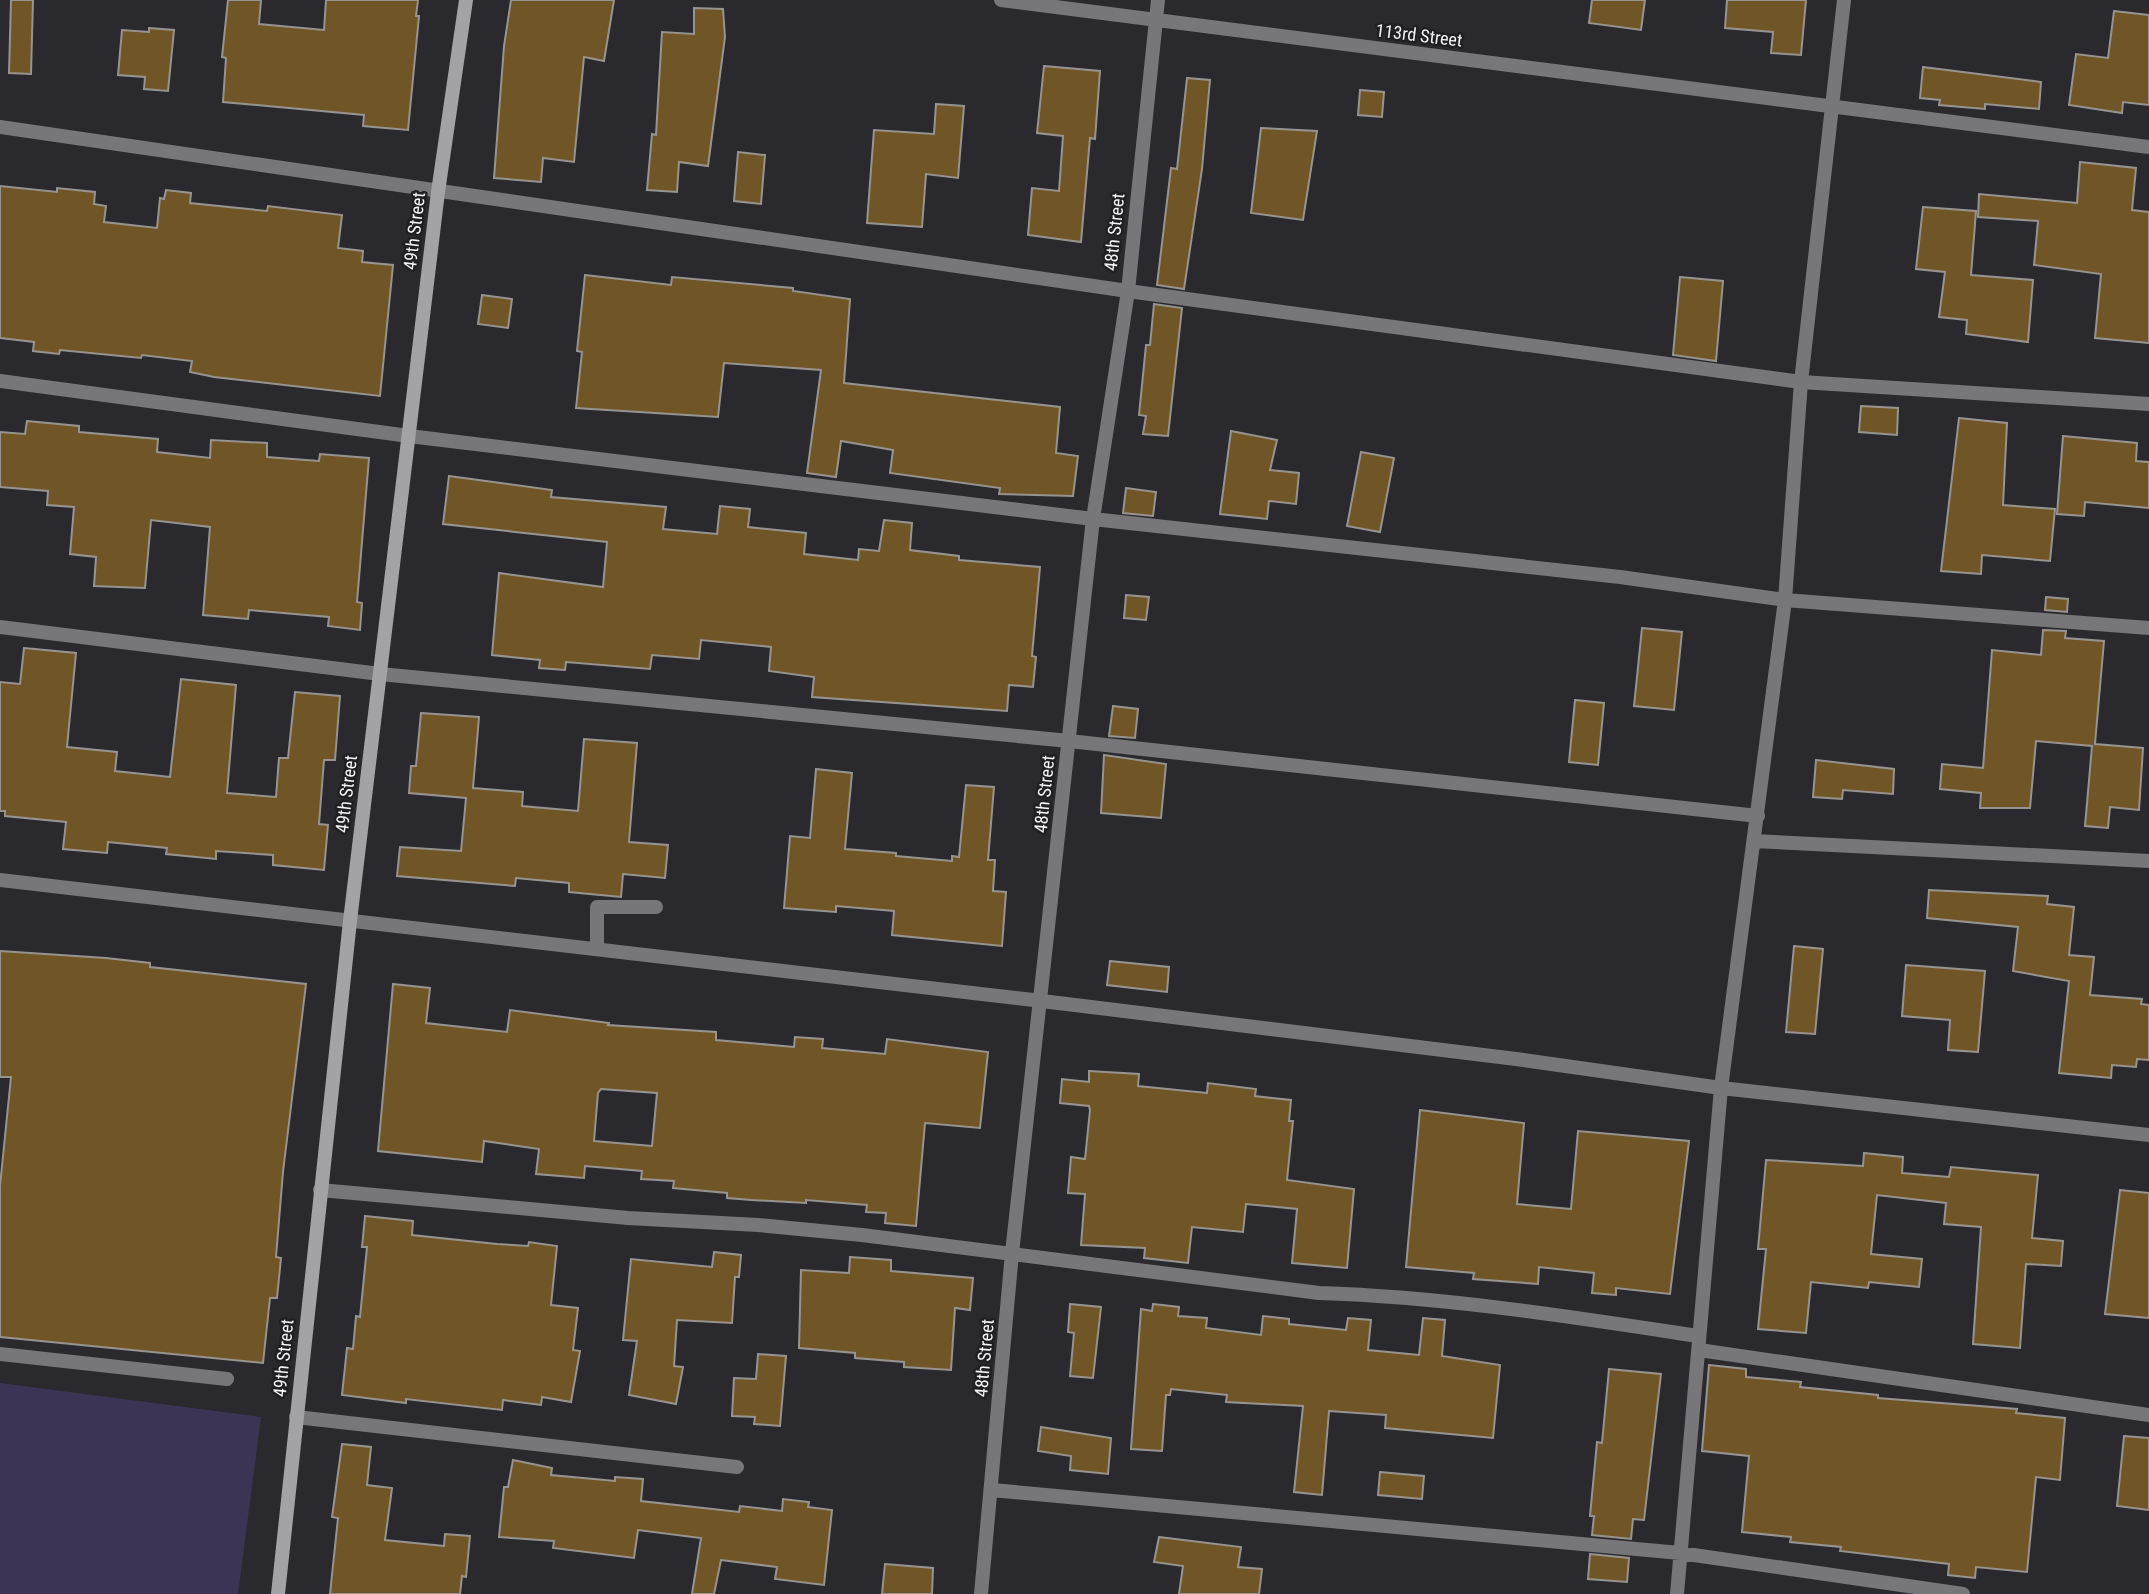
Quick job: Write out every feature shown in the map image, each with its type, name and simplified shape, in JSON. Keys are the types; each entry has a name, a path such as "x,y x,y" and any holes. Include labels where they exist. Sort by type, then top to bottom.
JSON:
{"main road":[{"name":"49th Street","path":"278,1594 350,921 438,192 466,0"}],"street":[{"name":"113rd Street","path":"1001,0 1155,22 2149,147"},
{"name":"48th Street","path":"981,1594 1012,1253 1094,519 1128,291 1158,0"},
{"path":"1676,1594 1721,1088 1785,600 1801,382 1844,0"},
{"path":"0,127 1128,291 1801,382 2149,404"},
{"path":"0,381 409,436 1094,519 1619,577 1785,600 2149,628"},
{"path":"0,627 380,674 1069,741 1758,816"},
{"path":"1754,841 2149,861"},
{"path":"0,880 1042,1001 1502,1057 1721,1088 2149,1135"},
{"path":"597,949 597,907 656,907"},
{"path":"320,1189 628,1218 758,1225 1012,1253 1319,1293 1389,1295 1494,1306 1698,1343 2149,1415"},
{"path":"0,1354 227,1379"},
{"path":"296,1417 737,1467"},
{"path":"992,1490 1680,1553 1962,1594"}],"shaded area":[{"path":"0,1383 261,1417 238,1594 0,1594"}],"building":[{"path":"11,0 33,0 31,74 9,73"},
{"path":"228,0 261,0 259,24 324,30 326,0 418,0 416,16 419,16 408,130 363,126 364,115 223,102 226,58 222,57"},
{"path":"511,0 614,0 604,61 584,57 574,162 543,158 541,182 494,178 504,46"},
{"path":"1592,0 1645,0 1641,30 1589,23"},
{"path":"1727,0 1806,0 1801,55 1771,53 1773,32 1725,28"},
{"path":"694,8 723,9 725,37 708,166 679,162 677,192 647,190 652,134 656,135 662,32 694,34"},
{"path":"2114,11 2149,15 2149,105 2123,102 2122,113 2069,105 2076,54 2108,58"},
{"path":"149,28 174,30 168,91 144,89 145,77 118,75 122,30 149,32"},
{"path":"1044,66 1100,71 1095,139 1090,138 1081,242 1028,235 1032,188 1059,191 1063,136 1037,133"},
{"path":"1923,67 2041,82 2039,109 1985,104 1985,109 1939,105 1940,100 1920,98"},
{"path":"1187,78 1210,80 1202,169 1184,289 1157,285 1171,168 1177,169"},
{"path":"1360,90 1384,92 1382,117 1358,115"},
{"path":"936,104 964,106 958,178 926,174 922,227 867,223 874,130 934,134"},
{"path":"1261,128 1317,131 1303,220 1251,213"},
{"path":"738,152 765,155 761,204 734,201"},
{"path":"2080,162 2136,168 2132,210 2149,212 2149,343 2095,338 2101,274 2034,265 2038,221 1978,217 1979,194 2077,203"},
{"path":"0,186 57,192 57,188 95,192 94,204 106,206 104,222 157,228 160,198 164,199 166,190 191,193 190,203 267,211 268,206 342,215 338,248 363,251 362,262 393,265 380,396 214,377 190,372 192,361 142,355 141,358 60,350 59,354 33,351 34,342 0,338"},
{"path":"1923,207 1976,211 1971,275 2033,280 2028,342 1966,334 1967,320 1939,317 1945,272 1916,269"},
{"path":"585,275 671,285 672,277 793,288 793,291 850,299 844,383 1060,407 1056,453 1078,456 1073,496 999,494 1000,488 890,473 893,450 841,441 836,477 807,473 821,370 724,363 718,417 576,408 582,352 577,351"},
{"path":"1680,277 1723,281 1716,361 1673,355"},
{"path":"482,295 512,299 508,328 478,324"},
{"path":"1154,304 1182,308 1168,436 1143,434 1146,416 1139,415 1146,345 1150,345"},
{"path":"1861,406 1898,408 1897,435 1859,432"},
{"path":"1959,418 2007,423 2003,505 2055,509 2050,561 1982,555 1981,574 1941,571"},
{"path":"27,421 79,426 79,432 158,439 157,452 210,458 211,440 267,443 267,457 319,461 320,454 369,458 357,602 362,603 360,630 328,626 329,617 249,610 248,619 203,615 210,527 151,520 145,588 94,586 96,557 70,554 74,507 47,505 48,491 0,487 0,432 25,434"},
{"path":"1231,431 1277,440 1270,470 1299,473 1296,504 1269,501 1267,519 1220,514"},
{"path":"2063,436 2137,443 2136,461 2149,462 2149,508 2085,502 2084,516 2057,514"},
{"path":"1361,452 1394,458 1380,532 1347,526"},
{"path":"449,476 552,490 551,497 666,507 663,529 717,534 720,506 750,509 748,527 806,533 804,554 858,560 859,549 879,551 884,520 912,523 910,550 959,556 959,560 1040,567 1032,656 1036,657 1033,687 1009,685 1007,711 812,697 814,677 769,671 771,647 701,640 699,659 652,655 650,669 566,662 565,670 539,668 540,660 492,655 499,573 603,587 607,542 443,524"},
{"path":"1126,488 1156,492 1153,516 1123,513"},
{"path":"1126,595 1149,597 1146,620 1124,618"},
{"path":"2046,597 2068,599 2067,612 2045,610"},
{"path":"1642,628 1682,632 1674,710 1634,706"},
{"path":"2043,630 2066,631 2065,638 2104,641 2095,744 2143,748 2139,810 2110,807 2108,828 2085,826 2092,746 2036,741 2030,808 1980,808 1981,793 1940,789 1942,764 1983,768 1992,650 2041,655"},
{"path":"24,648 76,653 67,747 117,752 115,771 170,777 181,679 236,685 227,793 276,797 279,758 288,758 295,692 340,696 335,760 324,760 319,824 328,825 324,870 273,865 273,855 216,851 216,859 166,854 167,848 108,842 107,853 63,849 66,822 5,816 5,811 0,811 0,682 20,684"},
{"path":"1575,700 1604,703 1598,765 1569,762"},
{"path":"1113,706 1138,709 1135,738 1109,736"},
{"path":"421,713 479,717 473,788 523,792 522,806 578,811 584,739 637,743 629,842 668,845 665,878 623,874 621,897 569,892 569,883 516,878 515,886 397,876 400,847 461,851 466,798 409,793 411,766 416,766"},
{"path":"1104,755 1166,764 1161,818 1101,813"},
{"path":"1816,760 1894,769 1893,794 1843,790 1842,799 1813,797"},
{"path":"816,769 852,773 845,849 896,853 896,856 952,861 952,856 959,857 966,785 994,787 988,860 995,860 993,891 1006,892 1002,946 892,935 894,911 836,906 836,912 784,908 790,836 810,838"},
{"path":"1929,890 2048,896 2047,904 2074,907 2069,955 2094,957 2090,995 2142,999 2141,1004 2149,1005 2149,1060 2137,1059 2136,1067 2112,1065 2111,1078 2059,1073 2069,981 2013,971 2018,927 1927,918"},
{"path":"1794,946 1823,949 1815,1034 1786,1032"},
{"path":"0,951 106,958 150,963 150,967 306,984 283,1172 276,1257 281,1258 277,1298 270,1298 263,1363 0,1337 0,1186 11,1077 0,1077"},
{"path":"1110,961 1169,967 1167,992 1107,985"},
{"path":"1906,965 1985,971 1978,1052 1948,1050 1950,1020 1902,1016"},
{"path":"393,984 430,988 426,1023 507,1032 510,1010 609,1023 608,1025 716,1032 716,1040 794,1047 795,1037 823,1039 822,1048 885,1054 887,1039 988,1052 980,1128 925,1123 916,1226 885,1223 886,1213 866,1212 867,1205 727,1198 727,1193 673,1188 674,1181 641,1179 642,1171 585,1166 584,1178 536,1174 539,1149 484,1141 482,1162 378,1151","holes":["601,1089 657,1093 652,1146 594,1141 598,1093"]},
{"path":"1089,1071 1139,1074 1138,1086 1207,1093 1208,1083 1256,1089 1255,1096 1291,1100 1289,1121 1293,1121 1287,1180 1354,1189 1347,1268 1292,1263 1297,1209 1246,1204 1243,1232 1192,1227 1188,1263 1144,1258 1145,1248 1081,1245 1085,1194 1068,1193 1071,1157 1085,1159 1090,1110 1089,1106 1060,1103 1062,1079 1089,1082"},
{"path":"1420,1110 1524,1123 1517,1204 1571,1209 1578,1131 1689,1141 1670,1294 1616,1288 1616,1295 1592,1293 1594,1273 1539,1267 1538,1284 1473,1279 1474,1273 1406,1267"},
{"path":"1864,1153 1903,1157 1902,1173 1949,1177 1951,1167 2038,1175 2032,1238 2063,1241 2061,1266 2026,1264 2020,1348 1973,1344 1981,1227 1944,1224 1946,1203 1877,1195 1871,1254 1922,1259 1919,1287 1869,1282 1868,1288 1811,1282 1806,1333 1758,1329 1766,1249 1758,1249 1766,1160 1863,1166"},
{"path":"2120,1190 2149,1193 2149,1318 2105,1314"},
{"path":"365,1216 413,1221 412,1235 497,1244 528,1246 529,1242 557,1246 551,1305 578,1308 573,1350 580,1351 571,1402 542,1397 541,1405 503,1400 502,1410 342,1395 347,1348 353,1349 356,1316 360,1317 367,1247 362,1247"},
{"path":"714,1252 741,1255 739,1277 735,1277 732,1323 677,1320 674,1366 683,1367 676,1404 629,1395 637,1341 623,1340 631,1259 712,1267"},
{"path":"850,1257 891,1260 891,1271 973,1278 970,1310 955,1308 951,1370 904,1367 904,1362 855,1358 855,1353 799,1348 801,1270 849,1273"},
{"path":"1070,1304 1101,1307 1093,1378 1070,1376 1074,1333 1068,1332"},
{"path":"1153,1304 1179,1307 1178,1316 1207,1318 1206,1328 1261,1335 1263,1316 1289,1319 1289,1324 1346,1330 1348,1318 1371,1320 1368,1350 1419,1355 1423,1318 1445,1320 1442,1356 1500,1365 1493,1438 1385,1428 1386,1415 1329,1411 1322,1495 1294,1492 1303,1406 1226,1402 1227,1395 1171,1389 1170,1395 1166,1395 1162,1451 1131,1449 1141,1309 1152,1311"},
{"path":"758,1354 786,1356 780,1426 754,1424 755,1417 732,1416 734,1378 756,1379"},
{"path":"1709,1365 1746,1369 1746,1377 1801,1382 1800,1387 1878,1395 1878,1398 2017,1409 2016,1413 2065,1418 2060,1480 2036,1477 2027,1572 1976,1567 1975,1578 1948,1575 1949,1564 1840,1551 1841,1547 1790,1542 1791,1537 1742,1532 1749,1456 1702,1451"},
{"path":"1609,1369 1661,1374 1644,1520 1633,1519 1631,1539 1592,1535 1594,1516 1590,1516 1597,1442 1602,1443"},
{"path":"1041,1427 1111,1438 1108,1474 1070,1470 1071,1456 1038,1451"},
{"path":"2124,1436 2149,1438 2149,1510 2117,1506"},
{"path":"342,1444 371,1447 367,1485 392,1488 385,1540 444,1546 445,1534 470,1536 466,1577 462,1576 460,1594 330,1594 338,1518 332,1517"},
{"path":"513,1460 552,1468 551,1475 615,1481 615,1477 643,1479 641,1501 739,1512 740,1506 782,1511 783,1499 809,1502 808,1507 832,1510 824,1585 775,1579 777,1567 721,1560 714,1594 692,1594 701,1538 638,1530 634,1558 553,1548 554,1541 499,1537 504,1487 508,1487"},
{"path":"1380,1472 1424,1476 1422,1499 1378,1495"},
{"path":"1159,1537 1241,1547 1238,1567 1262,1569 1259,1594 1179,1594 1183,1566 1154,1562"},
{"path":"1590,1554 1629,1558 1627,1582 1588,1579"},
{"path":"885,1564 933,1568 932,1594 882,1594"}]}
